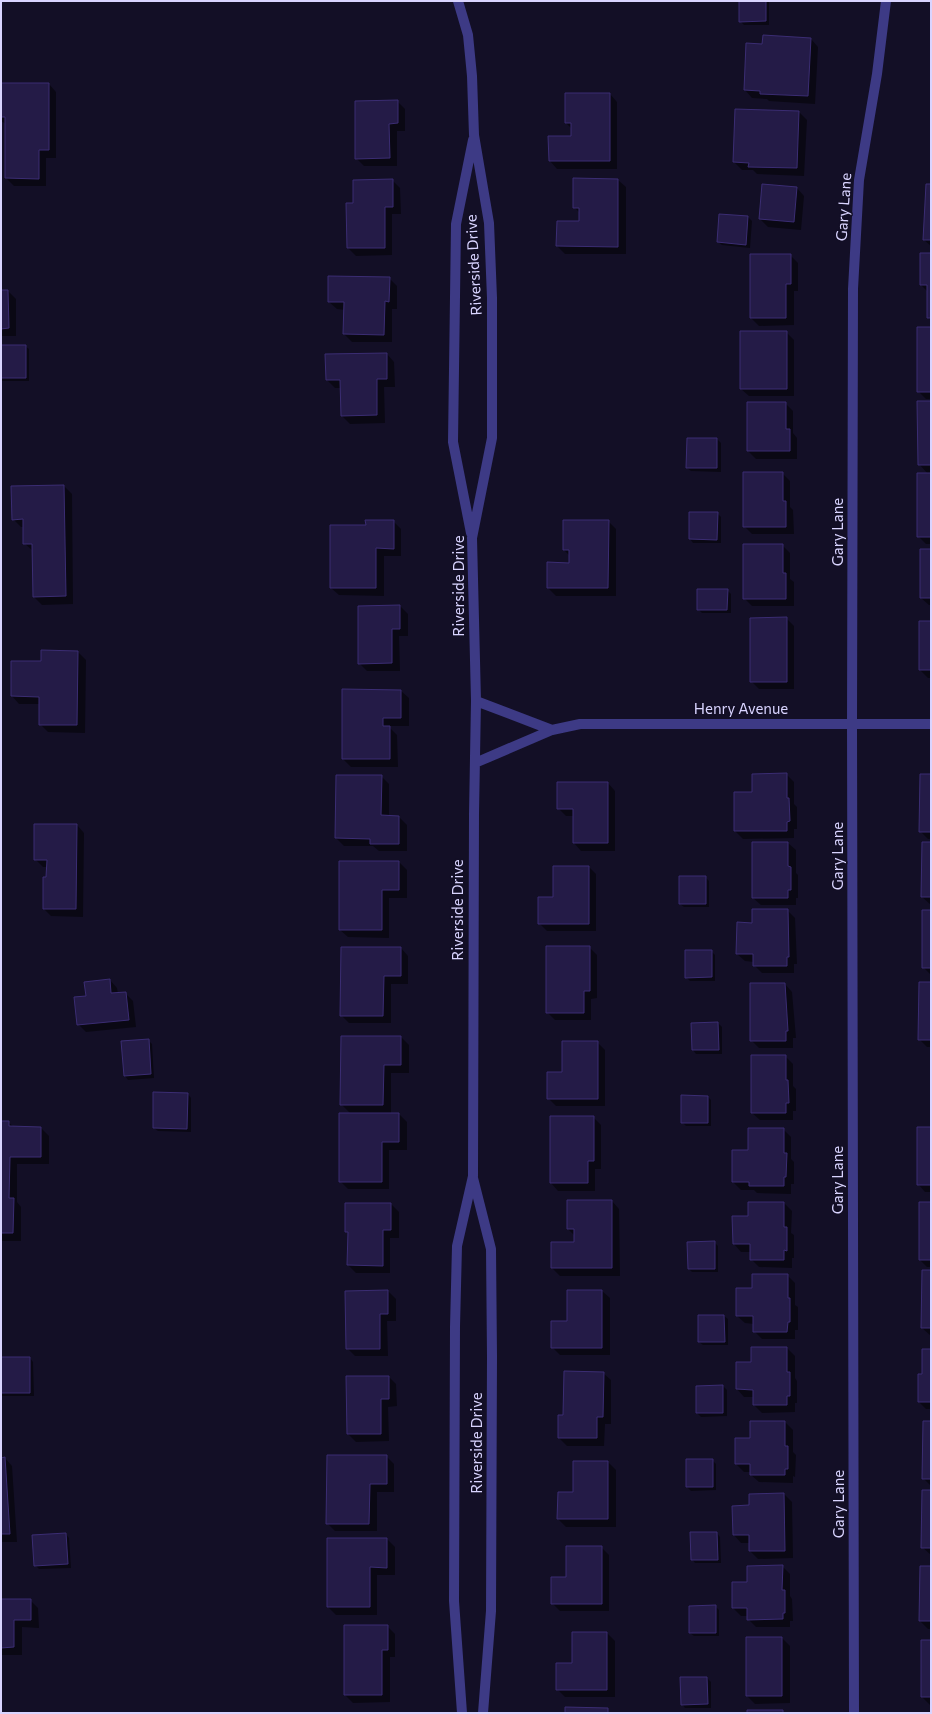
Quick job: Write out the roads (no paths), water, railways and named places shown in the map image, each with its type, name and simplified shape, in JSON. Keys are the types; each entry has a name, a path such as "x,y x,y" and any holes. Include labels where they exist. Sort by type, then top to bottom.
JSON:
{"street":[{"name":"Riverside Drive","path":"458,1 468,35 472,76 474,134 489,223 492,298 492,438 472,538 476,702 474,814 473,1176 457,1246 455,1327 454,1601 462,1713"},
{"name":"Gary Lane","path":"854,1713 852,724 853,289 859,180 877,74 886,1"},
{"path":"472,538 454,442 454,313 456,224 474,134"},
{"path":"476,702 552,730"},
{"name":"Henry Avenue","path":"475,763 552,730 580,724 931,724"},
{"name":"Riverside Drive","path":"473,1176 491,1249 491,1612 483,1713"}]}
